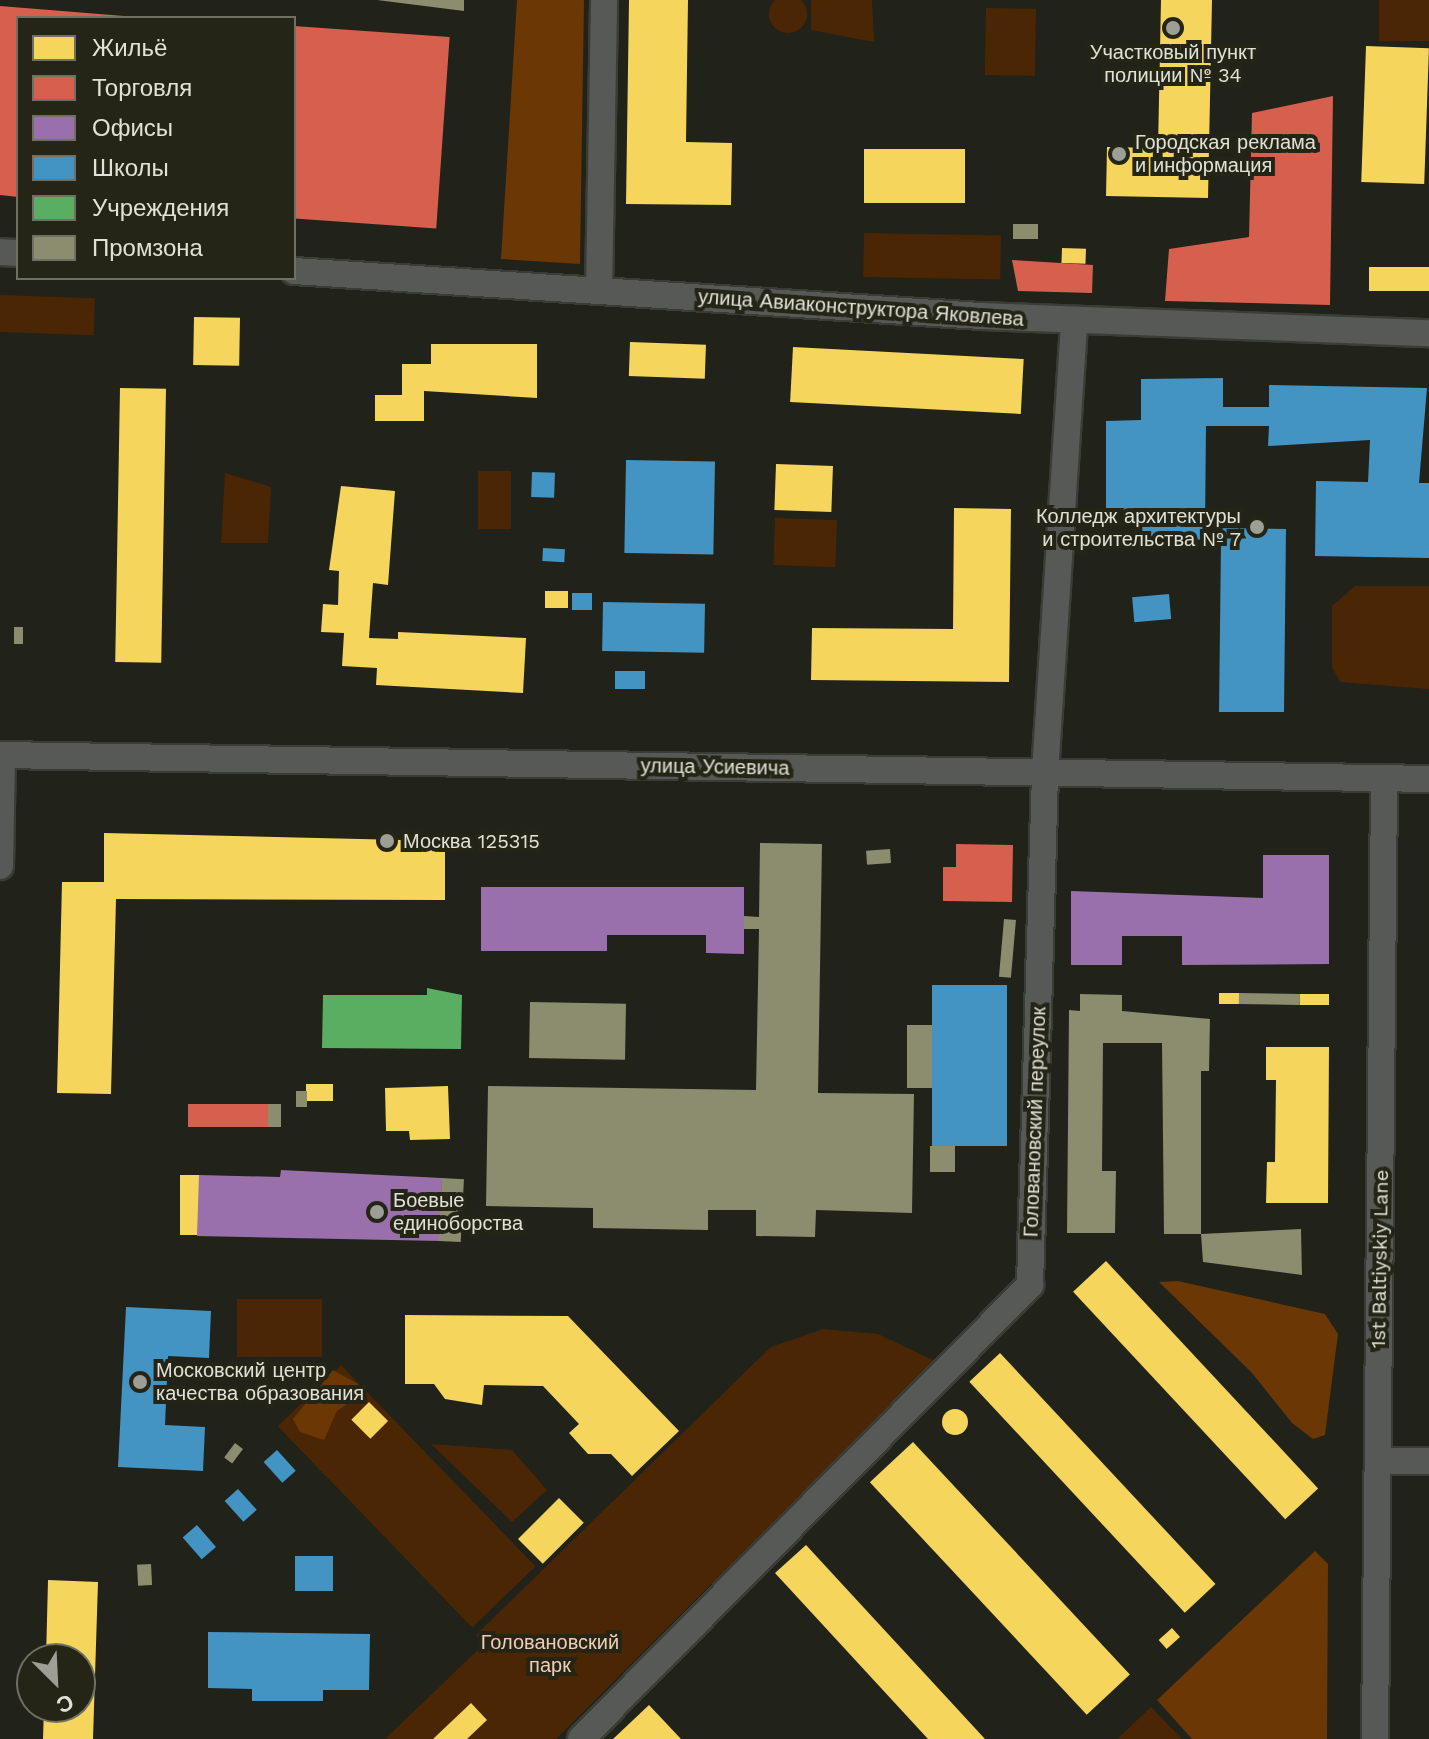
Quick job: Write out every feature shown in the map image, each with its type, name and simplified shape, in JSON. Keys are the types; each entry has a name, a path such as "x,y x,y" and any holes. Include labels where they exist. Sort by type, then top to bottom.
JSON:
{"street":[{"path":"599,291 604,0"},
{"name":"улица Авиаконструктора Яковлева","path":"296,271 1074,321 1429,333"},
{"name":"Головановский переулок","path":"581,1739 1030,1285 1045,773 1074,321"},
{"path":"0,866 1,755"},
{"name":"улица Усиевича","path":"1,755 1429,779"},
{"name":"1st Baltiyskiy Lane","path":"1375,1739 1384,778"},
{"path":"1378,1461 1429,1461"}],"green space":[{"path":"778,-1 798,-1 805,7 805,21 795,31 781,31 771,21 771,7"},
{"path":"811,0 872,0 874,42 811,30"},
{"path":"1379,0 1429,0 1429,41 1379,41"},
{"path":"986,8 1036,9 1035,76 985,75"},
{"path":"864,233 1001,235 1000,279 863,277"},
{"path":"0,295 95,298 94,335 0,332"},
{"path":"478,471 511,471 511,529 478,529"},
{"path":"225,473 271,487 268,543 221,543"},
{"path":"775,518 837,520 835,567 773,565"},
{"path":"1355,586 1429,586 1429,689 1340,682 1332,667 1332,606"},
{"path":"237,1299 322,1299 322,1357 237,1357"},
{"name":"Головановский парк","path":"823,1329 878,1334 935,1361 556,1739 385,1739 483,1645 476,1635 771,1347"},
{"path":"341,1365 536,1566 472,1628 278,1426"},
{"path":"431,1444 512,1450 547,1490 512,1522"},
{"path":"1151,1707 1182,1739 1117,1739"}],"shaded area":[{"path":"517,0 584,0 580,264 501,259"},
{"path":"1178,1281 1325,1314 1338,1334 1325,1435 1313,1439 1292,1423 1252,1373 1159,1282"},
{"path":"333,1370 358,1384 358,1396 337,1411 324,1440 300,1432 293,1419"},
{"path":"1315,1551 1328,1564 1327,1739 1192,1739 1157,1700"}],"building: Жильё":[{"path":"629,0 688,0 686,142 732,143 731,205 626,204"},
{"path":"1161,0 1212,0 1208,198 1106,196 1107,147 1158,148"},
{"path":"1366,46 1429,48 1424,184 1361,182"},
{"path":"864,149 965,149 965,203 864,203"},
{"path":"1062,248 1086,249 1085,264 1061,263"},
{"path":"1369,267 1429,267 1429,291 1369,291"},
{"path":"194,317 240,318 239,366 193,365"},
{"path":"630,342 706,345 705,379 629,376"},
{"path":"431,344 537,344 537,398 424,391 424,421 375,421 375,395 402,395 402,364 431,364"},
{"path":"793,347 1024,359 1021,414 790,402"},
{"path":"120,388 166,389 161,663 115,662"},
{"path":"776,464 833,466 831,512 774,510"},
{"path":"341,486 395,491 388,585 373,583 369,638 398,639 398,632 526,638 523,693 376,685 377,668 342,666 344,633 321,632 323,604 338,605 339,571 329,570"},
{"path":"954,508 1011,509 1009,682 811,680 812,628 953,629"},
{"path":"545,591 568,591 568,608 545,608"},
{"path":"104,833 445,841 445,900 116,899 111,1094 57,1093 62,882 104,882"},
{"path":"1219,993 1239,993 1239,1004 1219,1004"},
{"path":"1300,994 1329,994 1329,1005 1300,1005"},
{"path":"1266,1047 1329,1047 1328,1203 1266,1203 1267,1162 1275,1162 1276,1080 1266,1080"},
{"path":"306,1084 333,1084 333,1101 306,1101"},
{"path":"448,1086 450,1139 410,1140 409,1131 386,1131 385,1088"},
{"path":"180,1175 199,1175 199,1235 180,1235"},
{"path":"1106,1261 1318,1488 1285,1519 1073,1292"},
{"path":"405,1315 568,1316 679,1431 632,1476 611,1454 588,1454 569,1433 579,1424 543,1386 484,1385 482,1405 445,1399 434,1384 405,1384"},
{"path":"1000,1353 1216,1584 1185,1613 969,1382"},
{"path":"369,1402 388,1421 370,1439 351,1420"},
{"path":"955,1409 964,1413 968,1422 964,1431 955,1435 946,1431 942,1422 946,1413"},
{"path":"913,1442 1130,1675 1087,1715 870,1482"},
{"path":"559,1498 584,1523 543,1564 518,1539"},
{"path":"806,1545 985,1739 928,1739 775,1573"},
{"path":"48,1580 98,1582 96,1645 46,1643"},
{"path":"1172,1628 1180,1637 1167,1649 1159,1640"},
{"path":"471,1703 487,1720 467,1739 433,1739"},
{"path":"649,1705 681,1739 613,1739"},
{"path":"44,1723 94,1723 93,1739 43,1739"}],"building: Торговля":[{"path":"0,6 124,16 16,16 16,197 0,195"},
{"path":"296,26 450,37 436,228 296,219"},
{"path":"1333,96 1330,305 1165,301 1169,249 1249,237 1252,113"},
{"path":"1012,260 1093,265 1092,293 1018,291"},
{"path":"956,844 1013,845 1012,902 943,901 943,867 956,867"},
{"path":"188,1104 268,1104 268,1127 188,1127"}],"building: Офисы":[{"path":"1263,855 1329,855 1329,964 1182,965 1182,936 1122,936 1122,965 1071,965 1071,891 1263,898"},
{"path":"481,887 744,887 744,954 706,953 706,935 607,935 607,951 481,951"},
{"path":"281,1170 442,1178 441,1241 197,1236 199,1175 280,1177"}],"building: Школы":[{"path":"1223,378 1223,407 1269,407 1269,385 1427,388 1419,483 1429,483 1429,558 1315,556 1316,481 1368,482 1370,440 1268,446 1269,426 1206,426 1205,528 1286,529 1284,712 1219,712 1221,540 1141,539 1141,510 1106,510 1106,421 1141,420 1141,379"},
{"path":"626,460 715,462 713,555 624,553"},
{"path":"532,472 555,473 554,498 531,497"},
{"path":"543,548 565,549 564,562 542,561"},
{"path":"572,593 592,593 592,610 572,610"},
{"path":"1169,594 1171,619 1134,622 1132,597"},
{"path":"603,602 705,604 704,653 602,651"},
{"path":"615,671 645,671 645,689 615,689"},
{"path":"932,985 1007,985 1007,1146 932,1146"},
{"path":"126,1307 211,1311 209,1358 168,1356 165,1425 205,1427 203,1471 118,1467"},
{"path":"277,1450 296,1471 282,1483 264,1462"},
{"path":"238,1489 257,1510 243,1522 225,1501"},
{"path":"197,1525 216,1547 202,1559 183,1537"},
{"path":"295,1556 333,1556 333,1591 295,1591"},
{"path":"208,1632 370,1634 369,1690 323,1690 323,1701 252,1701 252,1689 208,1688"}],"building: Учреждения":[{"path":"427,988 462,995 461,1049 322,1048 323,995 427,995"}],"building: Промзона":[{"path":"377,0 464,0 464,11"},
{"path":"1013,224 1038,224 1038,239 1013,239"},
{"path":"14,627 23,627 23,644 14,644"},
{"path":"760,843 822,844 818,1093 914,1094 912,1213 816,1210 815,1237 756,1236 756,1210 708,1210 708,1230 593,1228 593,1208 486,1206 488,1086 756,1090 759,929 744,929 744,916 759,917"},
{"path":"890,849 891,863 867,865 866,851"},
{"path":"1004,919 1016,920 1011,978 999,977"},
{"path":"1239,993 1300,994 1300,1005 1239,1004"},
{"path":"1080,994 1122,995 1122,1011 1210,1019 1209,1071 1201,1071 1201,1234 1164,1234 1162,1043 1103,1043 1102,1171 1116,1171 1115,1233 1067,1233 1069,1010 1080,1011"},
{"path":"530,1002 626,1004 625,1060 529,1058"},
{"path":"907,1025 932,1025 932,1088 907,1088"},
{"path":"296,1091 307,1091 307,1107 296,1107"},
{"path":"268,1104 281,1104 281,1127 268,1127"},
{"path":"930,1146 955,1146 955,1172 930,1172"},
{"path":"442,1178 464,1179 461,1242 439,1241"},
{"path":"1301,1229 1302,1275 1203,1262 1201,1234"},
{"path":"235,1443 243,1449 232,1463 224,1457"},
{"path":"151,1564 152,1585 138,1586 137,1565"}],"place":[{"name":"Участковый пункт полиции № 34","path":"1173,28"},
{"name":"Городская реклама и информация","path":"1119,154"},
{"name":"Колледж архитектуры и строительства № 7","path":"1257,527"},
{"name":"Москва 125315","path":"387,841"},
{"name":"Боевые единоборства","path":"377,1212"},
{"name":"Московский центр качества образования","path":"140,1382"}]}
